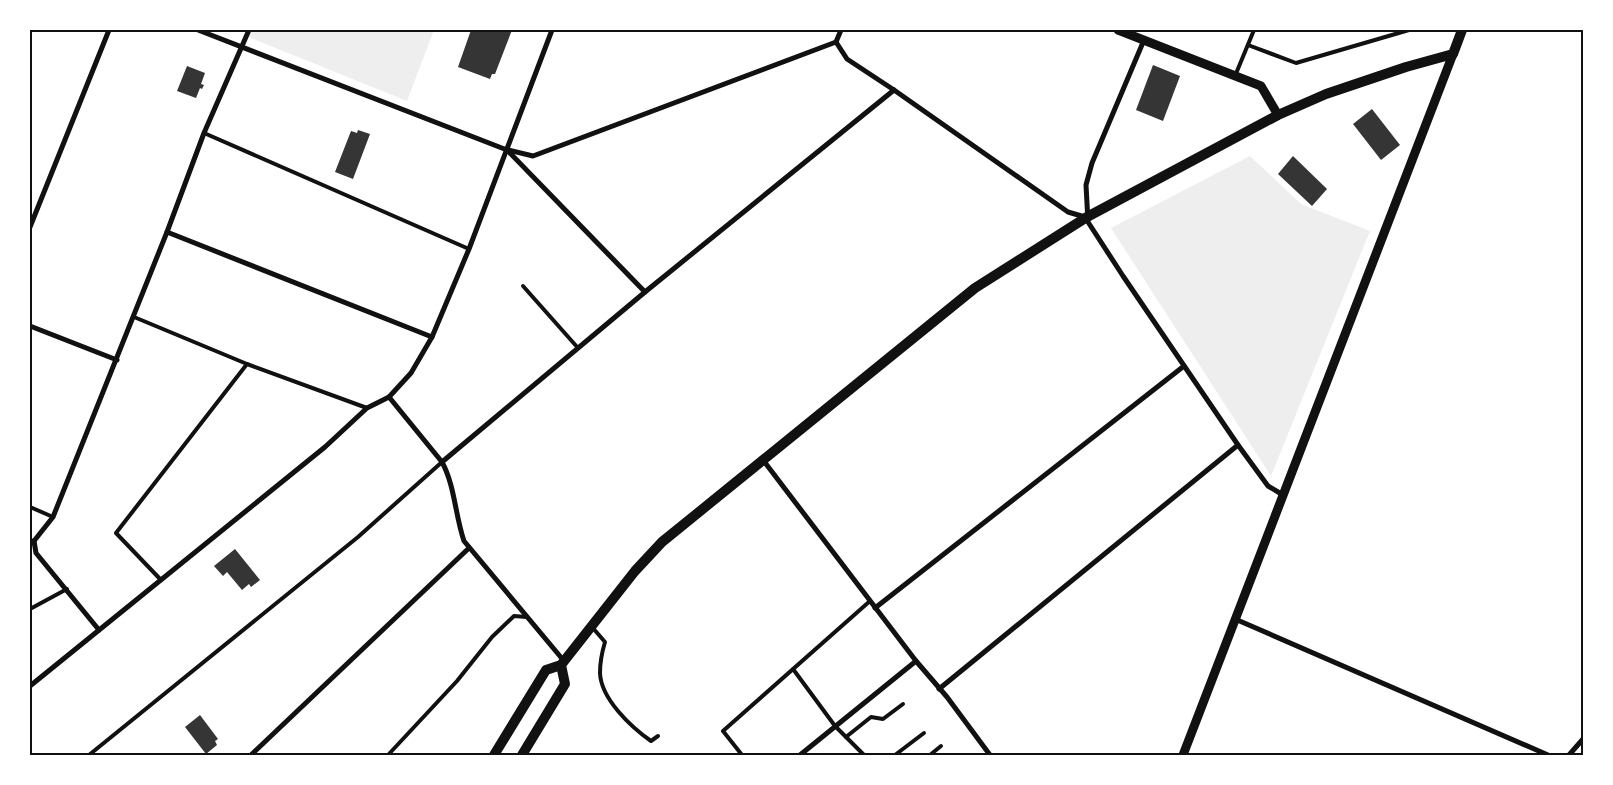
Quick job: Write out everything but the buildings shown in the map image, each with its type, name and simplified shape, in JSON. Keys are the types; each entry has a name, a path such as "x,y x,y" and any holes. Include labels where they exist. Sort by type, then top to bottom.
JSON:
{"main road":[{"path":"494,755 546,670 563,663 635,571 662,542 975,288 1087,217 1278,116 1326,94 1406,67 1453,54 1462,30"},
{"path":"522,755 565,684 563,663"}],"street":[{"path":"30,227 109,30"},
{"path":"198,30 507,150 533,156 836,42 841,30"},
{"path":"99,630 36,553 32,541 53,517 134,317 204,133 248,30"},
{"path":"30,686 325,447 366,408 389,397 411,373 432,337 469,249 552,30"},
{"path":"1118,30 1261,86 1278,116"},
{"path":"1144,40 1092,163 1086,185 1088,222 1238,445 1268,486 1283,495"},
{"path":"836,42 847,59 1068,212 1087,217"},
{"path":"1183,755 1453,54"},
{"path":"442,462 645,292 894,90"},
{"path":"507,150 645,292"},
{"path":"167,232 432,337"},
{"path":"30,326 117,360"},
{"path":"875,608 1184,366"},
{"path":"389,397 442,462 449,476 459,527 464,541 563,663"},
{"path":"940,689 1238,445"},
{"path":"762,460 990,755"},
{"path":"251,755 469,548"},
{"path":"1235,619 1548,755"},
{"path":"800,755 916,661"},
{"path":"1569,755 1583,738"}],"lane":[{"path":"1235,76 1254,30"},
{"path":"1248,45 1296,63 1409,30"},
{"path":"204,133 469,249"},
{"path":"523,286 578,348"},
{"path":"134,317 247,364 366,408"},
{"path":"162,580 116,533 247,364"},
{"path":"89,755 358,537 442,462"},
{"path":"30,507 53,517"},
{"path":"30,609 67,589"},
{"path":"742,755 723,731 870,601"},
{"path":"388,755 456,681 492,637 514,616 527,617"},
{"path":"592,627 605,642 601,656 600,675 604,692 632,728 650,741 658,736"},
{"path":"792,669 835,726 864,755"},
{"path":"846,737 871,718 883,719 903,704"},
{"path":"895,755 924,733"},
{"path":"930,755 942,746"}],"shaded area":[{"path":"249,30 434,30 407,101 246,36"},
{"path":"1250,156 1301,204 1370,231 1271,476 1111,228"}]}
